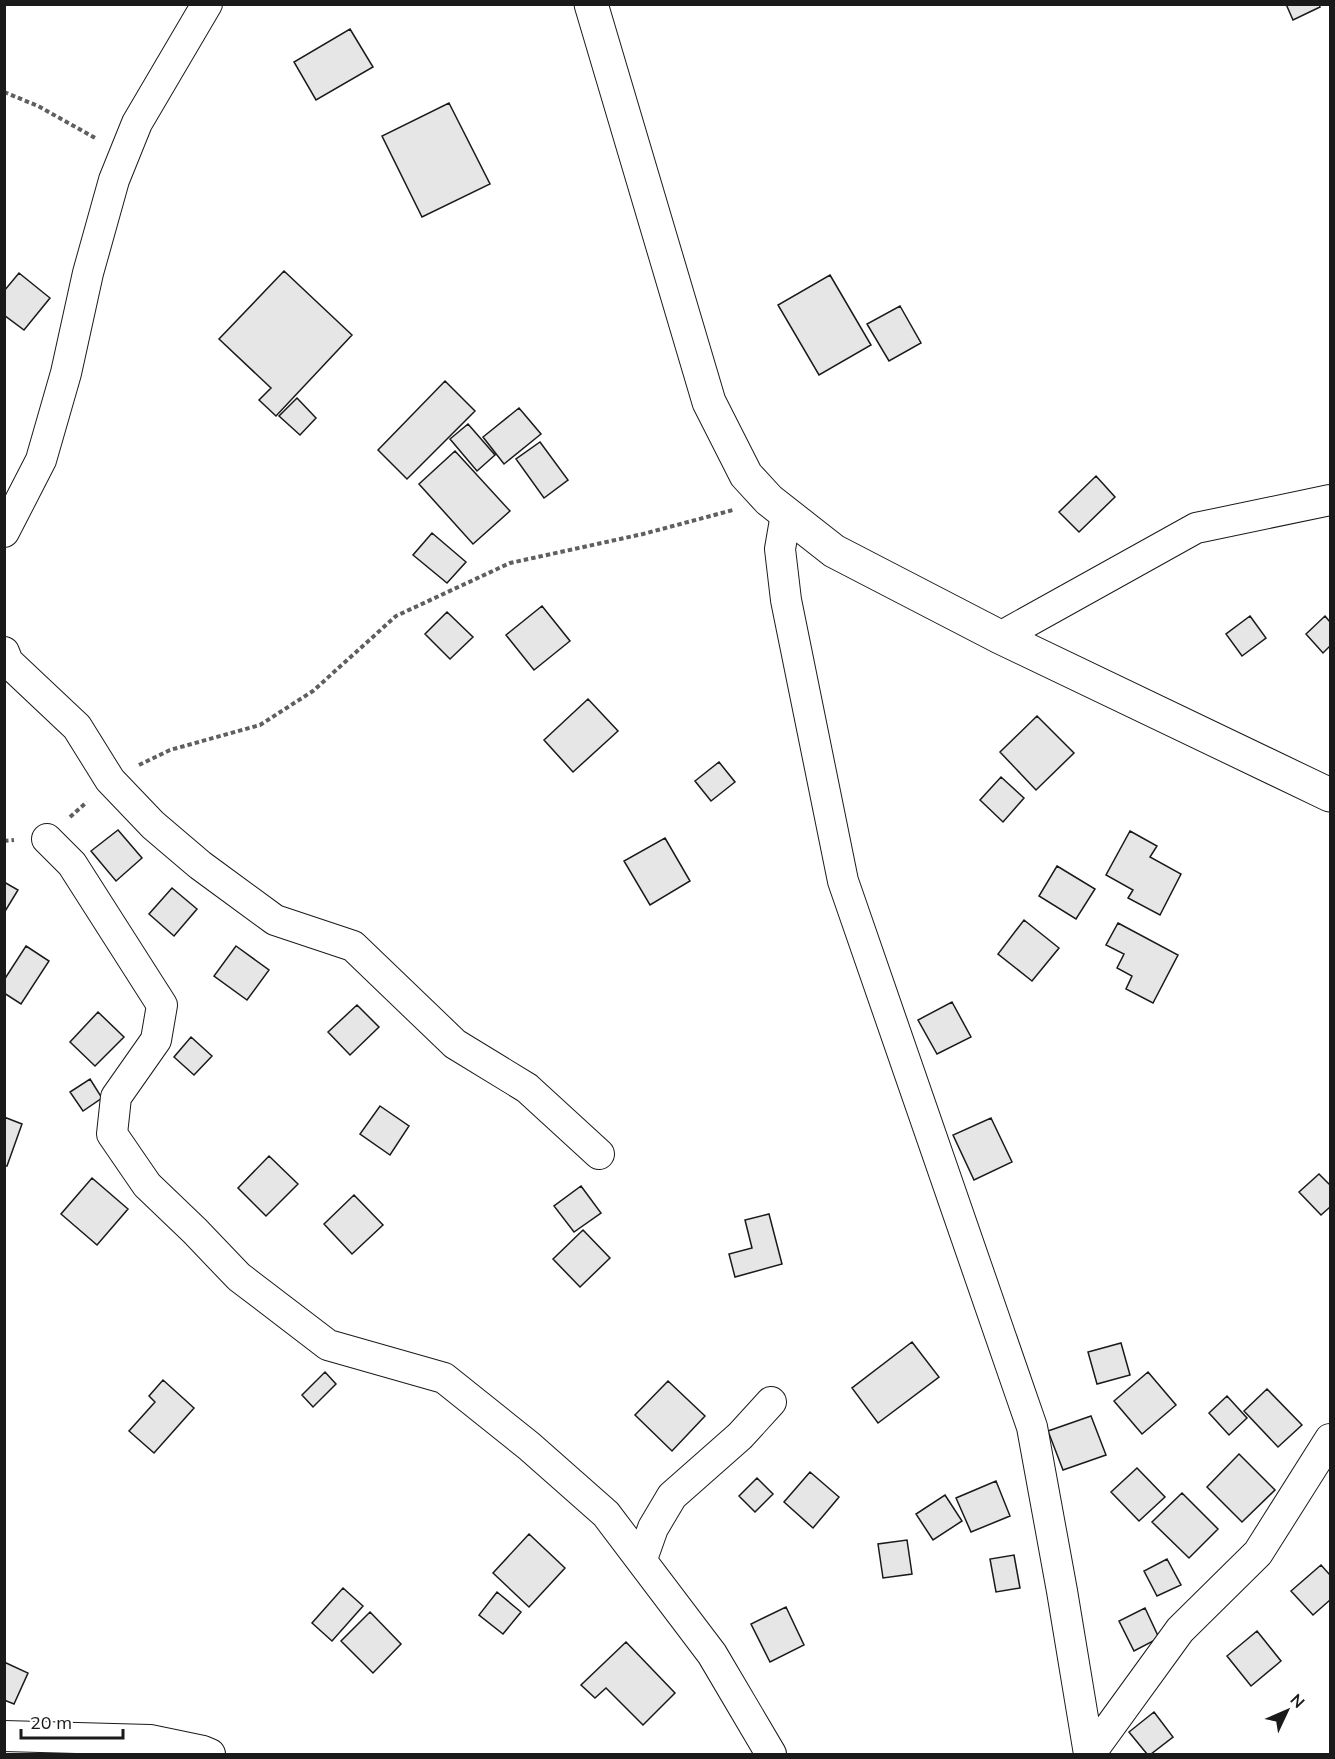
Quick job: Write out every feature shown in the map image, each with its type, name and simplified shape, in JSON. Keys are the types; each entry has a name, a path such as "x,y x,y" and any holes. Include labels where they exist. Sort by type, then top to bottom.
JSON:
{"street":[{"path":"4,532 41,460 66,373 88,273 117,173 137,123 207,4"},
{"path":"591,4 709,402 746,475 777,507 834,551 1000,637 1330,795"},
{"path":"1000,637 1196,528 1330,500"},
{"path":"777,507 786,600 843,880 1032,1427 1090,1755"},
{"path":"4,652 8,662 77,727 110,780 153,825 200,865 275,920 354,946 455,1044 527,1088 599,1154"},
{"path":"47,839 72,864 162,1005 156,1040 116,1097 112,1134 147,1185 239,1277 328,1345 444,1378 529,1446 606,1514 712,1654 771,1755"},
{"path":"642,1560 653,1528 672,1496 740,1436 771,1402"},
{"path":"1090,1755 1180,1630 1258,1553 1330,1439"},
{"path":"4,1736 150,1740 203,1751 210,1755"}],"path":[{"path":"4,92 38,106 101,141 117,173"},
{"path":"4,841 47,839 110,780 170,750 260,725 313,691 396,616 510,563 777,507"}],"building":[{"path":"1286,4 1319,4 1320,7 1293,20"},
{"path":"350,29 373,67 316,100 294,62"},
{"path":"449,103 490,184 422,217 382,136"},
{"path":"284,271 352,335 276,416 259,400 271,388 219,339"},
{"path":"19,273 50,298 24,330 4,315 4,291"},
{"path":"830,275 871,345 819,375 778,305"},
{"path":"900,306 921,343 889,361 867,324"},
{"path":"445,381 475,411 407,479 378,450"},
{"path":"297,398 316,418 300,435 279,416"},
{"path":"519,408 541,434 504,464 483,437"},
{"path":"468,424 495,455 477,471 450,439"},
{"path":"540,442 568,480 544,498 516,459"},
{"path":"455,451 510,511 473,544 419,484"},
{"path":"1096,476 1115,497 1079,532 1059,512"},
{"path":"432,533 466,562 447,583 413,555"},
{"path":"542,606 570,641 534,670 506,635"},
{"path":"447,612 473,637 450,659 425,634"},
{"path":"1250,616 1266,638 1242,656 1226,634"},
{"path":"1325,616 1330,622 1330,646 1323,653 1306,634"},
{"path":"588,699 618,731 573,772 544,740"},
{"path":"1037,716 1074,753 1036,790 1000,752"},
{"path":"719,762 735,782 711,801 695,781"},
{"path":"1001,777 1024,798 1003,822 980,800"},
{"path":"118,830 142,858 116,881 91,851"},
{"path":"1130,831 1157,846 1150,857 1181,874 1160,915 1128,898 1133,890 1106,875"},
{"path":"665,838 690,881 650,905 624,861"},
{"path":"1057,866 1095,889 1076,919 1039,896"},
{"path":"4,882 18,890 4,913"},
{"path":"172,888 197,909 174,936 149,914"},
{"path":"1024,920 1059,948 1032,981 998,954"},
{"path":"1118,923 1178,955 1153,1003 1126,989 1132,976 1117,968 1124,954 1106,945"},
{"path":"26,946 49,961 21,1004 4,993 4,980"},
{"path":"236,946 269,970 247,1000 214,976"},
{"path":"952,1002 971,1037 937,1054 918,1020"},
{"path":"357,1005 379,1027 350,1055 328,1032"},
{"path":"98,1012 124,1037 95,1066 70,1042"},
{"path":"191,1037 212,1056 194,1075 174,1057"},
{"path":"90,1079 102,1098 83,1111 70,1092"},
{"path":"380,1106 409,1126 390,1155 360,1134"},
{"path":"4,1117 22,1124 7,1166 4,1166"},
{"path":"991,1118 1012,1162 974,1180 953,1135"},
{"path":"269,1156 298,1184 266,1216 238,1188"},
{"path":"1319,1174 1330,1185 1330,1207 1321,1215 1299,1192"},
{"path":"92,1178 128,1209 97,1245 61,1214"},
{"path":"581,1186 601,1213 574,1232 554,1206"},
{"path":"354,1195 383,1225 352,1254 324,1224"},
{"path":"769,1214 782,1264 735,1277 729,1254 752,1248 745,1220"},
{"path":"583,1230 610,1258 580,1287 553,1259"},
{"path":"912,1342 939,1377 878,1423 852,1388"},
{"path":"1121,1343 1130,1375 1097,1384 1088,1352"},
{"path":"325,1372 336,1384 313,1407 302,1395"},
{"path":"1148,1372 1176,1405 1142,1434 1114,1401"},
{"path":"163,1380 194,1408 154,1453 129,1431 155,1402 149,1396"},
{"path":"668,1381 705,1416 672,1451 635,1415"},
{"path":"1267,1389 1302,1425 1278,1447 1244,1411"},
{"path":"1227,1396 1247,1418 1229,1435 1209,1413"},
{"path":"1091,1416 1106,1455 1063,1470 1048,1431"},
{"path":"1239,1454 1275,1490 1242,1522 1207,1487"},
{"path":"1137,1468 1165,1497 1139,1521 1111,1492"},
{"path":"810,1472 839,1497 813,1528 784,1502"},
{"path":"757,1478 773,1494 755,1512 739,1496"},
{"path":"996,1481 1010,1516 971,1532 956,1498"},
{"path":"1182,1493 1218,1529 1189,1558 1152,1522"},
{"path":"945,1495 962,1521 933,1540 916,1514"},
{"path":"529,1534 565,1568 529,1607 493,1573"},
{"path":"907,1540 912,1574 883,1578 878,1544"},
{"path":"1014,1555 1020,1588 996,1592 990,1559"},
{"path":"1167,1559 1181,1585 1157,1596 1144,1571"},
{"path":"1321,1565 1330,1575 1330,1600 1313,1615 1291,1591"},
{"path":"343,1588 363,1606 332,1641 312,1623"},
{"path":"497,1592 521,1612 503,1634 479,1615"},
{"path":"786,1607 804,1645 770,1662 751,1624"},
{"path":"1145,1608 1159,1638 1134,1651 1119,1621"},
{"path":"370,1612 401,1644 373,1673 341,1641"},
{"path":"1257,1631 1281,1661 1251,1686 1227,1656"},
{"path":"626,1642 675,1693 643,1725 606,1688 595,1698 581,1685"},
{"path":"4,1662 28,1673 14,1704 4,1700"},
{"path":"1154,1712 1173,1737 1151,1754 1147,1754 1129,1732"}]}
